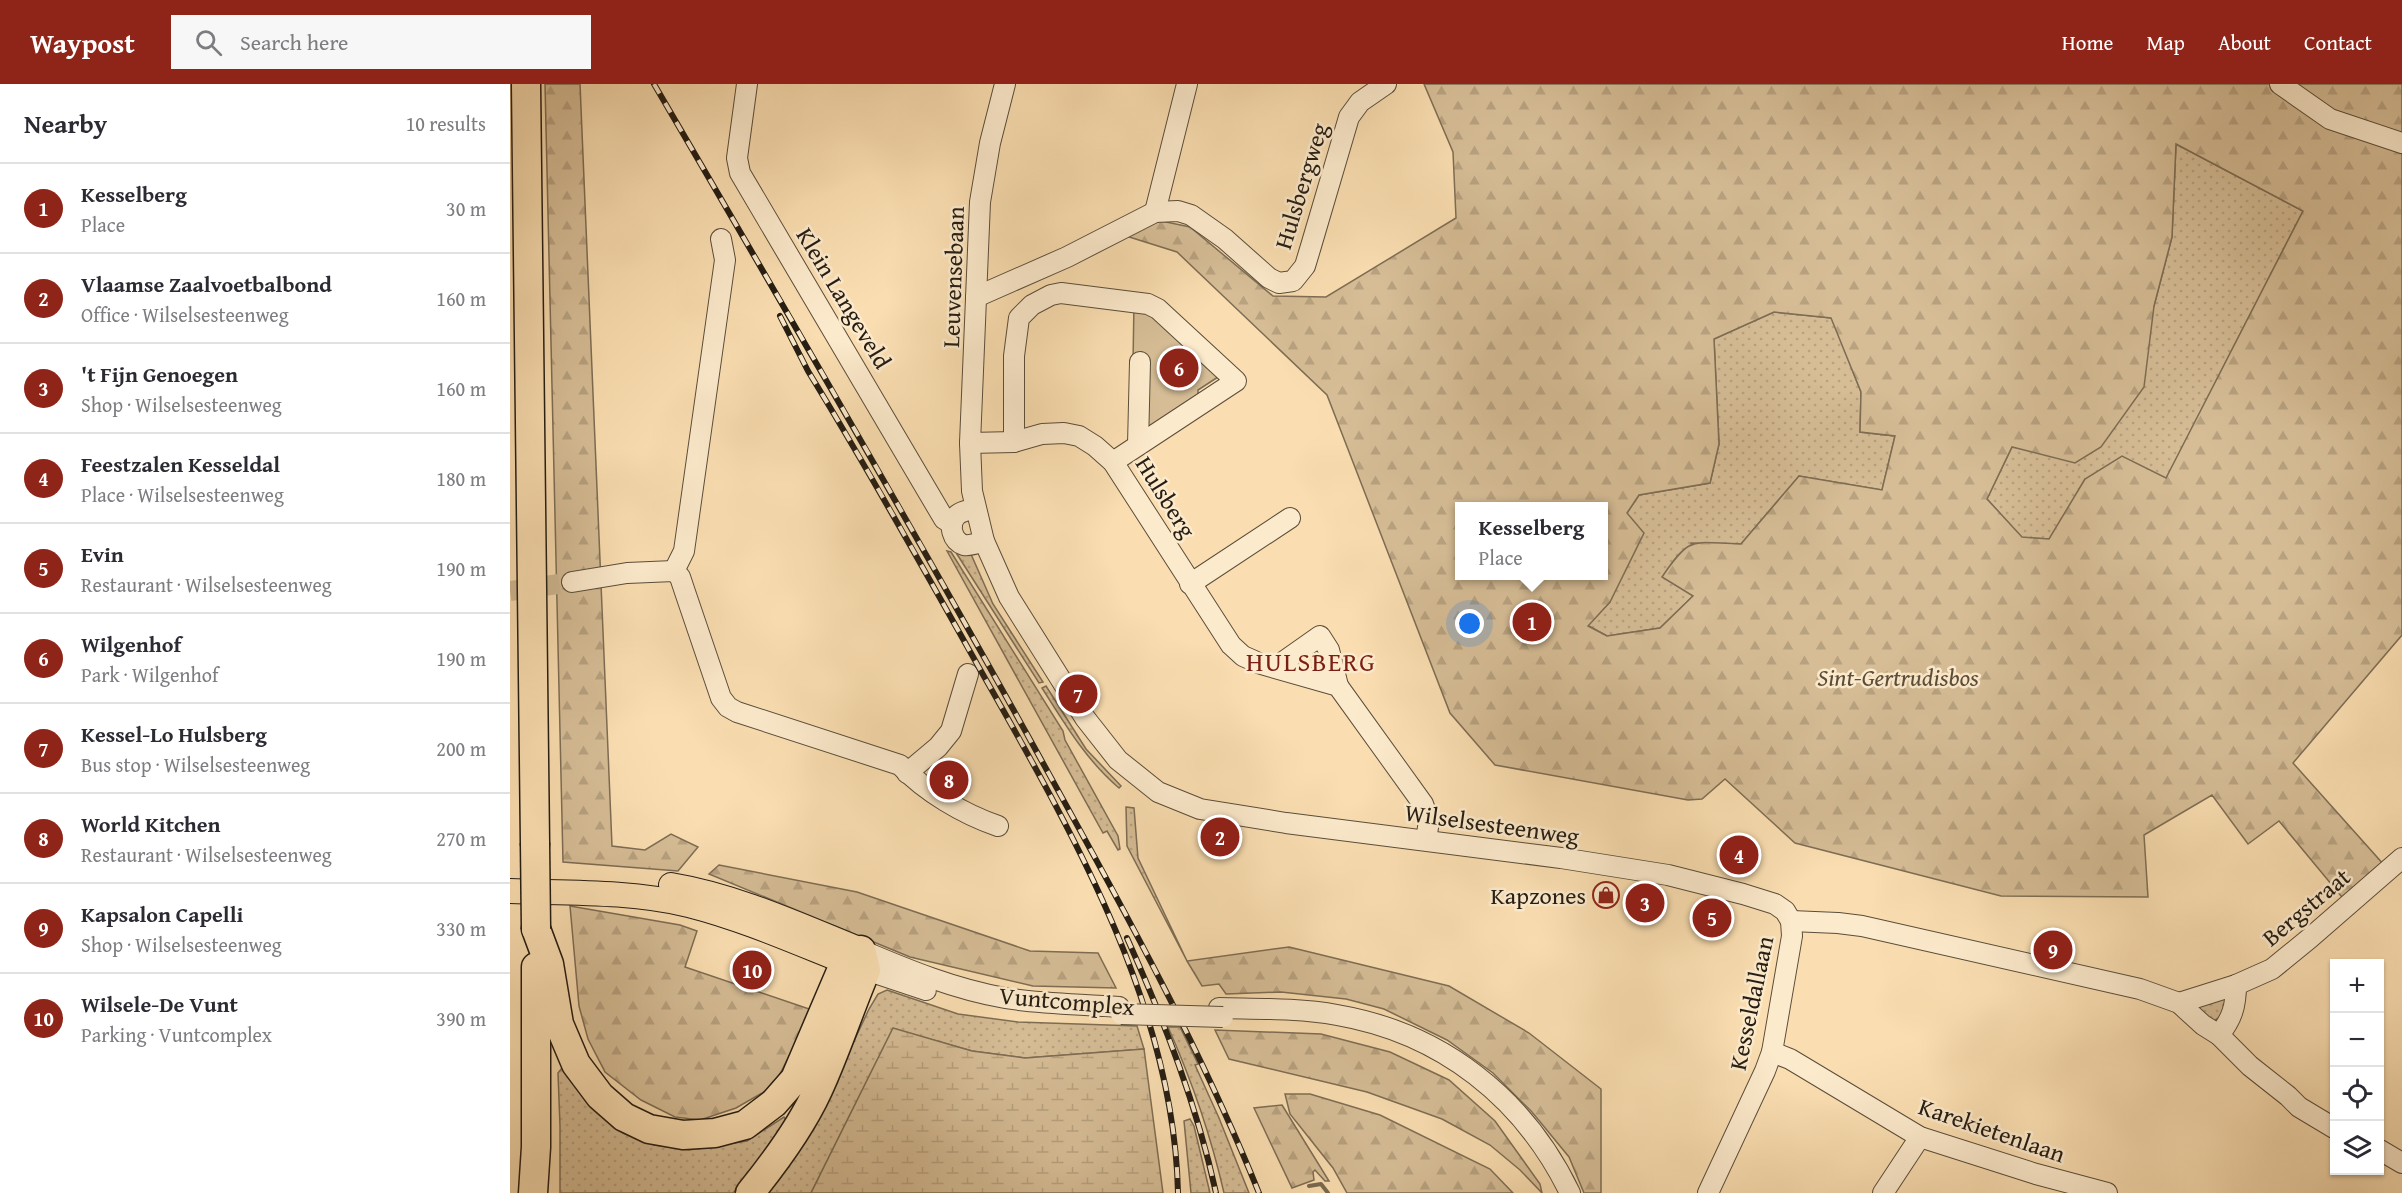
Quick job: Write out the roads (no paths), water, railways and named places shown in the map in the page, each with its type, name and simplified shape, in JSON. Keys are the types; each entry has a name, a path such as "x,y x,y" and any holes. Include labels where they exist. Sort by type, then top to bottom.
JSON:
{"highway":[{"path":"526,84 536,929 536,1147 533,1193"},
{"path":"536,929 549,964 560,1024 576,1064 600,1096 624,1117 649,1129 683,1136 715,1133 745,1125 774,1103 795,1079 857,961"},
{"path":"750,1193 792,1137 818,1090 857,961"}],"main road":[{"name":"Vuntcomplex","path":"510,874 637,881 704,892 751,906 857,961"},
{"name":"Vuntcomplex","path":"510,891 618,894 688,905 737,919 857,961"}],"street":[{"name":"Klein Langeveld","path":"747,84 737,158 738,168 944,519 952,524"},
{"name":"Leuvensebaan","path":"970,475 981,201 990,143 1005,84"},
{"path":"1155,212 1187,84"},
{"name":"Hulsbergweg","path":"976,297 1067,257 1155,212 1178,211 1191,215 1212,229 1269,278 1279,283 1293,281 1305,266 1348,117 1360,102 1386,84"},
{"path":"2280,84 2330,119 2402,143"},
{"path":"674,571 684,552 723,272 721,239"},
{"path":"1014,442 1014,356 1019,318 1032,305 1051,295 1061,294 1148,304 1158,309 1236,381 1113,462"},
{"path":"1138,445 1140,362"},
{"name":"Hulsberg","path":"970,443 1014,442 1042,434 1064,433 1080,436 1113,462 1230,645 1243,656 1261,664 1338,686"},
{"name":"Wilselsesteenweg","path":"970,475 975,509 984,541 1009,597 1085,718 1118,760 1158,792 1200,809 1242,817 1426,840 1668,875 1775,904 1785,911 1791,921"},
{"path":"975,509 963,511 956,516 952,524 954,538 963,544 970,545 984,541"},
{"path":"1190,584 1290,518"},
{"path":"572,582 627,573 674,571 680,577 686,592 721,698 728,707 737,712 900,765 907,773 963,812 998,826"},
{"path":"1276,667 1320,636 1329,650 1338,686 1423,804 1429,821 1426,840"},
{"path":"907,773 938,747 951,731 968,675"},
{"name":"Bergstraat","path":"2236,985 2265,974 2402,858"},
{"path":"1791,921 1862,926 2140,989 2179,1003 2203,1026 2219,1035 2250,1066 2299,1107 2330,1126"},
{"name":"Kesseldallaan","path":"1707,1193 1763,1078 1772,1052 1792,941 1791,921"},
{"name":"Vuntcomplex","path":"857,961 932,991 973,1001 1026,1009 1314,1012 1356,1018 1406,1034 1457,1060 1491,1087 1522,1118 1550,1155 1570,1193"},
{"path":"2179,1003 2236,985 2237,1000 2230,1022 2219,1035"},
{"name":"Vuntcomplex","path":"1221,1012 1354,1027 1419,1050 1455,1071 1489,1097 1532,1147 1559,1193"},
{"name":"Karekietenlaan","path":"1772,1052 1790,1059 1920,1137 2036,1174 2107,1193"},
{"path":"1883,1193 1920,1137"},
{"path":"2384,1153 2402,1163"}],"waterway":[{"path":"1309,1186 1321,1184 1328,1193"}],"tunnel":[{"path":"510,591 572,582"}],"railway":[{"path":"654,84 893,496 1094,855 1181,1021 1235,1135 1259,1193"},
{"path":"780,316 808,371 1012,725 1080,852 1110,918 1137,985 1158,1053 1172,1122 1178,1193"},
{"path":"1127,938 1178,1064 1199,1128 1216,1193"}],"place":[{"name":"Wilgenhof","path":"1179,368"},
{"name":"Kesselberg","path":"1532,622"},
{"name":"Kessel-Lo Hulsberg","path":"1078,694"},
{"name":"World Kitchen","path":"949,780"},
{"name":"Vlaamse Zaalvoetbalbond","path":"1220,837"},
{"name":"Feestzalen Kesseldal","path":"1739,855"},
{"name":"Kapzones","path":"1606,895"},
{"name":"'t Fijn Genoegen","path":"1645,903"},
{"name":"Evin","path":"1712,918"},
{"name":"Kapsalon Capelli","path":"2053,950"},
{"name":"Wilsele-De Vunt","path":"752,970"}],"district":[{"name":"HULSBERG","path":"1311,661"}],"park label":[{"name":"Sint-Gertrudisbos","path":"1898,677"}]}
